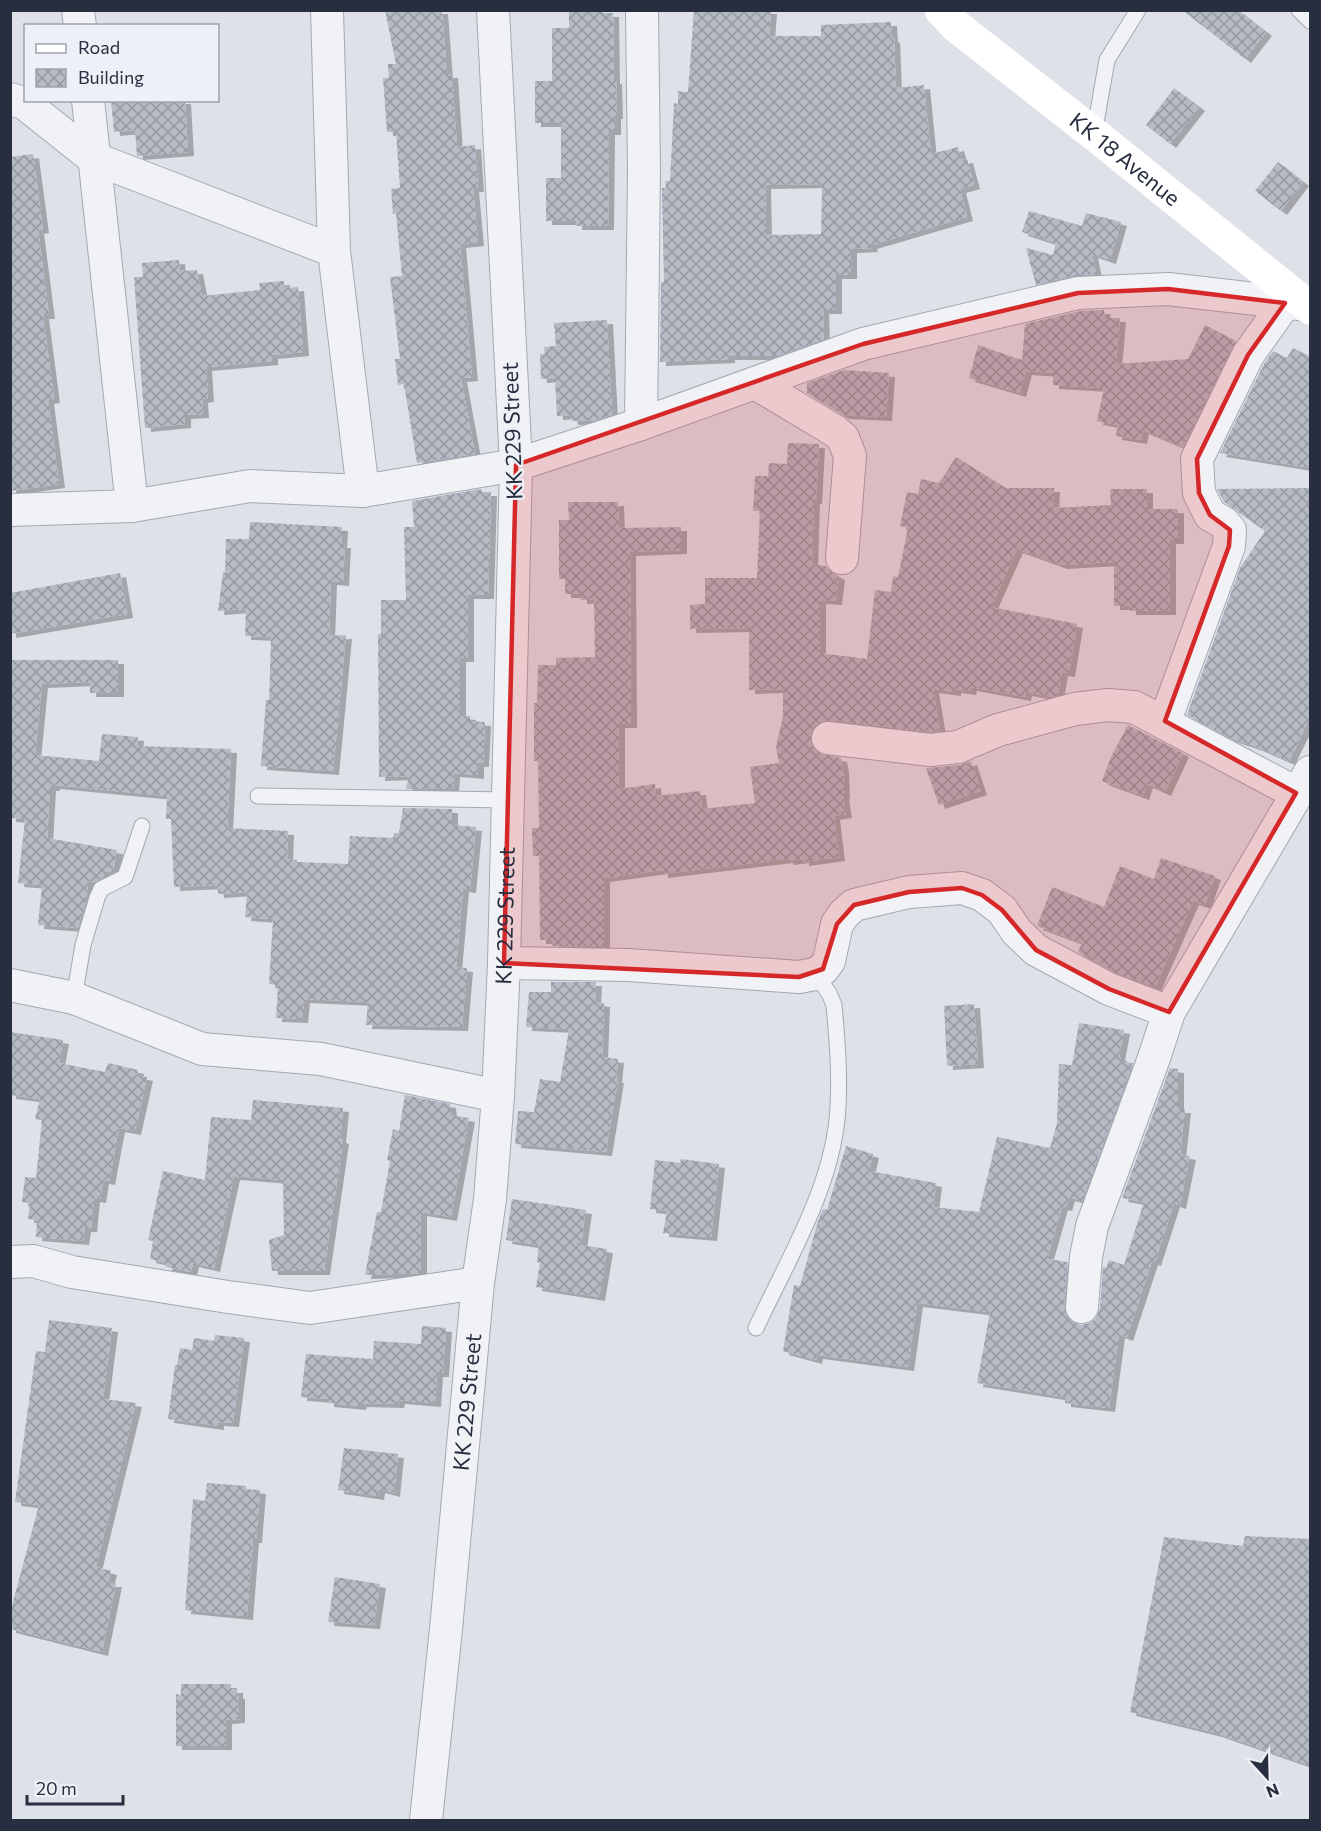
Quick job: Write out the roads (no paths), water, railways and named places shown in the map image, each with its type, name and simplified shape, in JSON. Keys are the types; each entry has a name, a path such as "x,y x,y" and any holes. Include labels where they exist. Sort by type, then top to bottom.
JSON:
{"main road":[{"name":"KK 18 Avenue","path":"941,10 956,26 1094,134 1301,305"}],"street":[{"path":"327,10 334,251 363,491"},
{"name":"KK 229 Street","path":"426,1821 478,1283 490,1199 498,1096 504,963 516,465 493,10"},
{"path":"641,424 644,170 642,10"},
{"path":"10,99 24,103 93,158 334,251"},
{"path":"87,102 132,506"},
{"path":"10,510 132,506 250,486 363,491 516,465 641,424 863,344 1078,293 1168,289 1301,305"},
{"path":"1165,722 1229,546 1230,530 1210,514 1199,493 1197,459 1248,355 1301,305"},
{"path":"755,383 843,438 850,456 842,558"},
{"path":"828,738 930,750 958,747 998,730 1075,709 1108,705 1134,706 1303,783 1169,1012 1092,1226 1086,1257 1082,1307"},
{"path":"504,963 628,965 800,977 815,974 829,961 837,924 854,905 909,892 962,888 982,895 1002,910 1017,932 1036,950 1109,989 1169,1012"},
{"path":"10,985 74,998 202,1049 321,1059 498,1096"},
{"path":"10,1262 33,1261 72,1272 310,1308 478,1283"}],"lane":[{"path":"1094,134 1107,60 1138,10"},
{"path":"1299,10 1311,21"},
{"path":"258,796 508,800"},
{"path":"74,998 83,945 97,898 101,889 125,877 142,826"},
{"path":"756,1328 812,1210 831,1153 838,1107 834,1005 829,993 815,974"}]}
